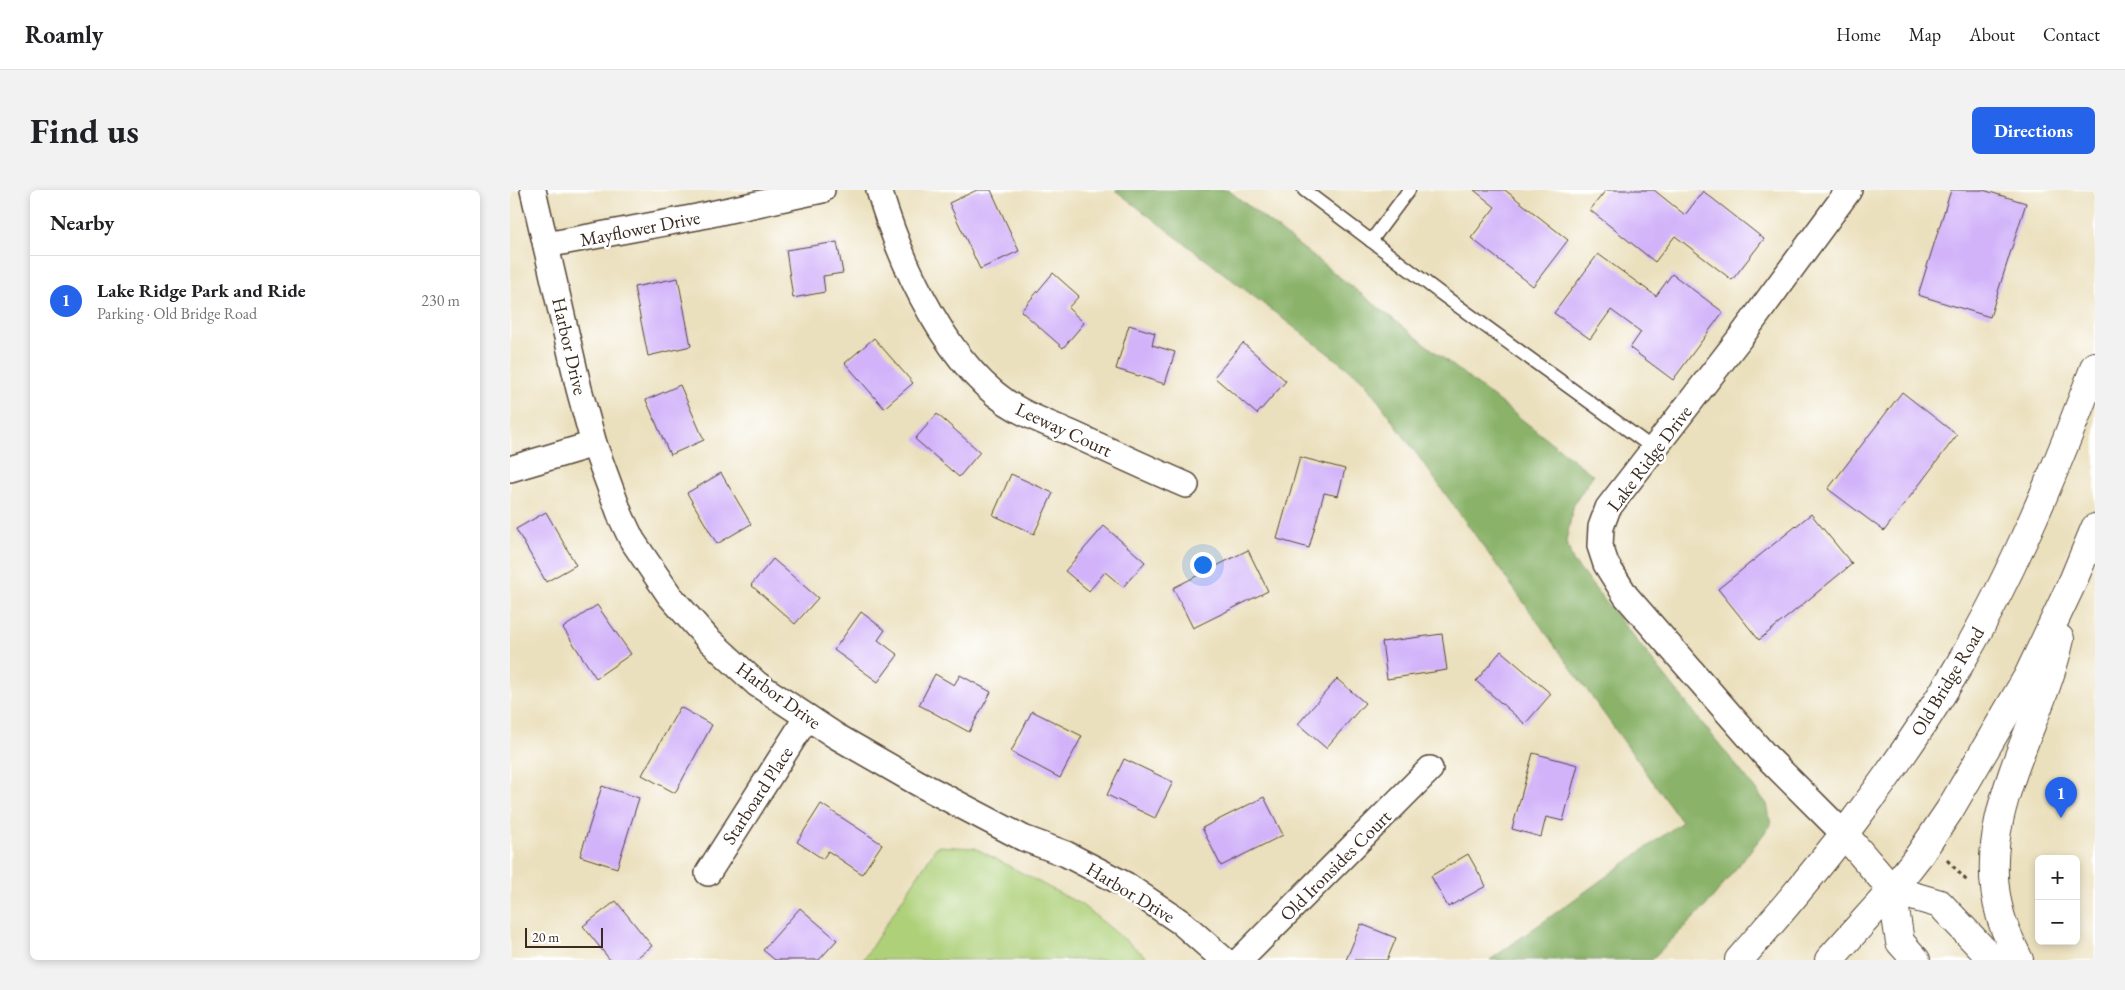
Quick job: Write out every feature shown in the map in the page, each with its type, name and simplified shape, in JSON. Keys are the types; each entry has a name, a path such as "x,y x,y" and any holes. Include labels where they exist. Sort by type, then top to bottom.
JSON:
{"main road":[{"name":"Old Bridge Road","path":"1740,960 1845,835 1910,744 1957,669 2004,582 2050,480 2095,366"},
{"path":"1828,960 1892,890 1920,854 1949,811 2028,676 2073,581 2095,528"},
{"path":"2019,960 2006,931 1998,905 1994,871 1996,837 2006,792 2051,672 2073,581"},
{"path":"1845,835 1892,890 1900,942 1916,960"},
{"path":"1892,890 1940,904 1993,960"}],"street":[{"name":"Harbor Drive","path":"533,190 579,389 594,444 621,517 632,540 670,596 707,638 757,684 807,717 934,792 1023,838 1066,854 1126,885 1182,923 1224,960"},
{"name":"Mayflower Drive","path":"546,245 697,217 822,190"},
{"name":"Leeway Court","path":"879,190 911,274 940,330 959,356 986,385 1018,410 1186,485"},
{"name":"Lake Ridge Drive","path":"1845,835 1764,754 1626,596 1606,564 1600,546 1601,527 1608,508 1743,334 1849,190"},
{"path":"510,469 594,444"},
{"name":"Starboard Place","path":"708,873 807,717"},
{"name":"Old Ironsides Court","path":"1240,960 1430,769"}],"lane":[{"path":"1304,190 1654,449"},
{"path":"1371,241 1409,190"}],"path":[{"path":"1943,855 1972,886"}],"green space":[{"path":"1115,190 1228,190 1593,475 1574,504 1566,541 1573,561 1767,804 1771,825 1705,907 1651,960 1490,960 1682,822 1364,381"},
{"path":"937,846 975,848 1082,905 1150,960 863,960"}],"building":[{"path":"977,190 991,190 1019,251 980,269 949,203"},
{"path":"1474,190 1505,190 1568,240 1533,286 1471,238 1495,207"},
{"path":"1606,190 1654,190 1685,215 1703,191 1764,239 1732,280 1675,236 1655,262 1590,210"},
{"path":"1951,190 1983,190 2026,203 1990,317 1918,295"},
{"path":"837,242 843,273 823,276 825,292 793,298 786,250"},
{"path":"1598,254 1656,296 1672,274 1723,312 1673,380 1630,348 1641,332 1611,310 1590,339 1554,313"},
{"path":"1053,273 1079,296 1068,308 1084,323 1063,348 1021,311"},
{"path":"678,278 691,346 648,356 634,287"},
{"path":"1129,325 1155,333 1152,345 1175,352 1165,384 1116,369"},
{"path":"874,338 913,383 884,408 845,363"},
{"path":"1243,343 1286,381 1257,414 1214,377"},
{"path":"680,385 704,440 670,455 646,400"},
{"path":"1902,392 1957,435 1884,531 1828,489"},
{"path":"937,414 980,452 959,477 915,439"},
{"path":"1300,457 1345,469 1338,496 1324,493 1309,548 1277,539"},
{"path":"721,473 751,524 717,544 687,493"},
{"path":"1011,474 1053,493 1034,534 993,515"},
{"path":"546,512 576,565 546,582 516,529"},
{"path":"1811,514 1852,564 1759,640 1718,589"},
{"path":"1104,526 1145,562 1123,587 1105,572 1089,591 1065,571"},
{"path":"1248,550 1268,591 1193,628 1173,588"},
{"path":"773,559 818,598 795,624 751,585"},
{"path":"597,605 631,654 596,678 563,628"},
{"path":"861,612 885,630 878,640 898,655 878,682 834,650"},
{"path":"1442,634 1447,670 1387,679 1382,642"},
{"path":"1501,651 1551,694 1525,724 1476,681"},
{"path":"935,674 954,685 960,675 991,692 969,732 919,705"},
{"path":"1337,679 1365,703 1326,748 1298,724"},
{"path":"680,707 712,725 675,793 642,775"},
{"path":"1032,711 1082,736 1060,778 1011,752"},
{"path":"1533,753 1578,765 1563,821 1546,817 1541,837 1512,829"},
{"path":"1124,759 1173,782 1155,818 1107,795"},
{"path":"602,786 639,798 617,868 580,856"},
{"path":"1264,797 1283,835 1221,866 1202,828"},
{"path":"821,804 882,844 862,874 828,851 823,859 797,842"},
{"path":"1468,854 1486,886 1448,907 1431,876"},
{"path":"616,901 652,946 634,960 610,960 583,926"},
{"path":"800,908 837,940 819,960 775,960 763,950"},
{"path":"1361,924 1396,938 1387,960 1346,960"}],"place":[{"name":"Lake Ridge Park and Ride","path":"2061,818"}]}
